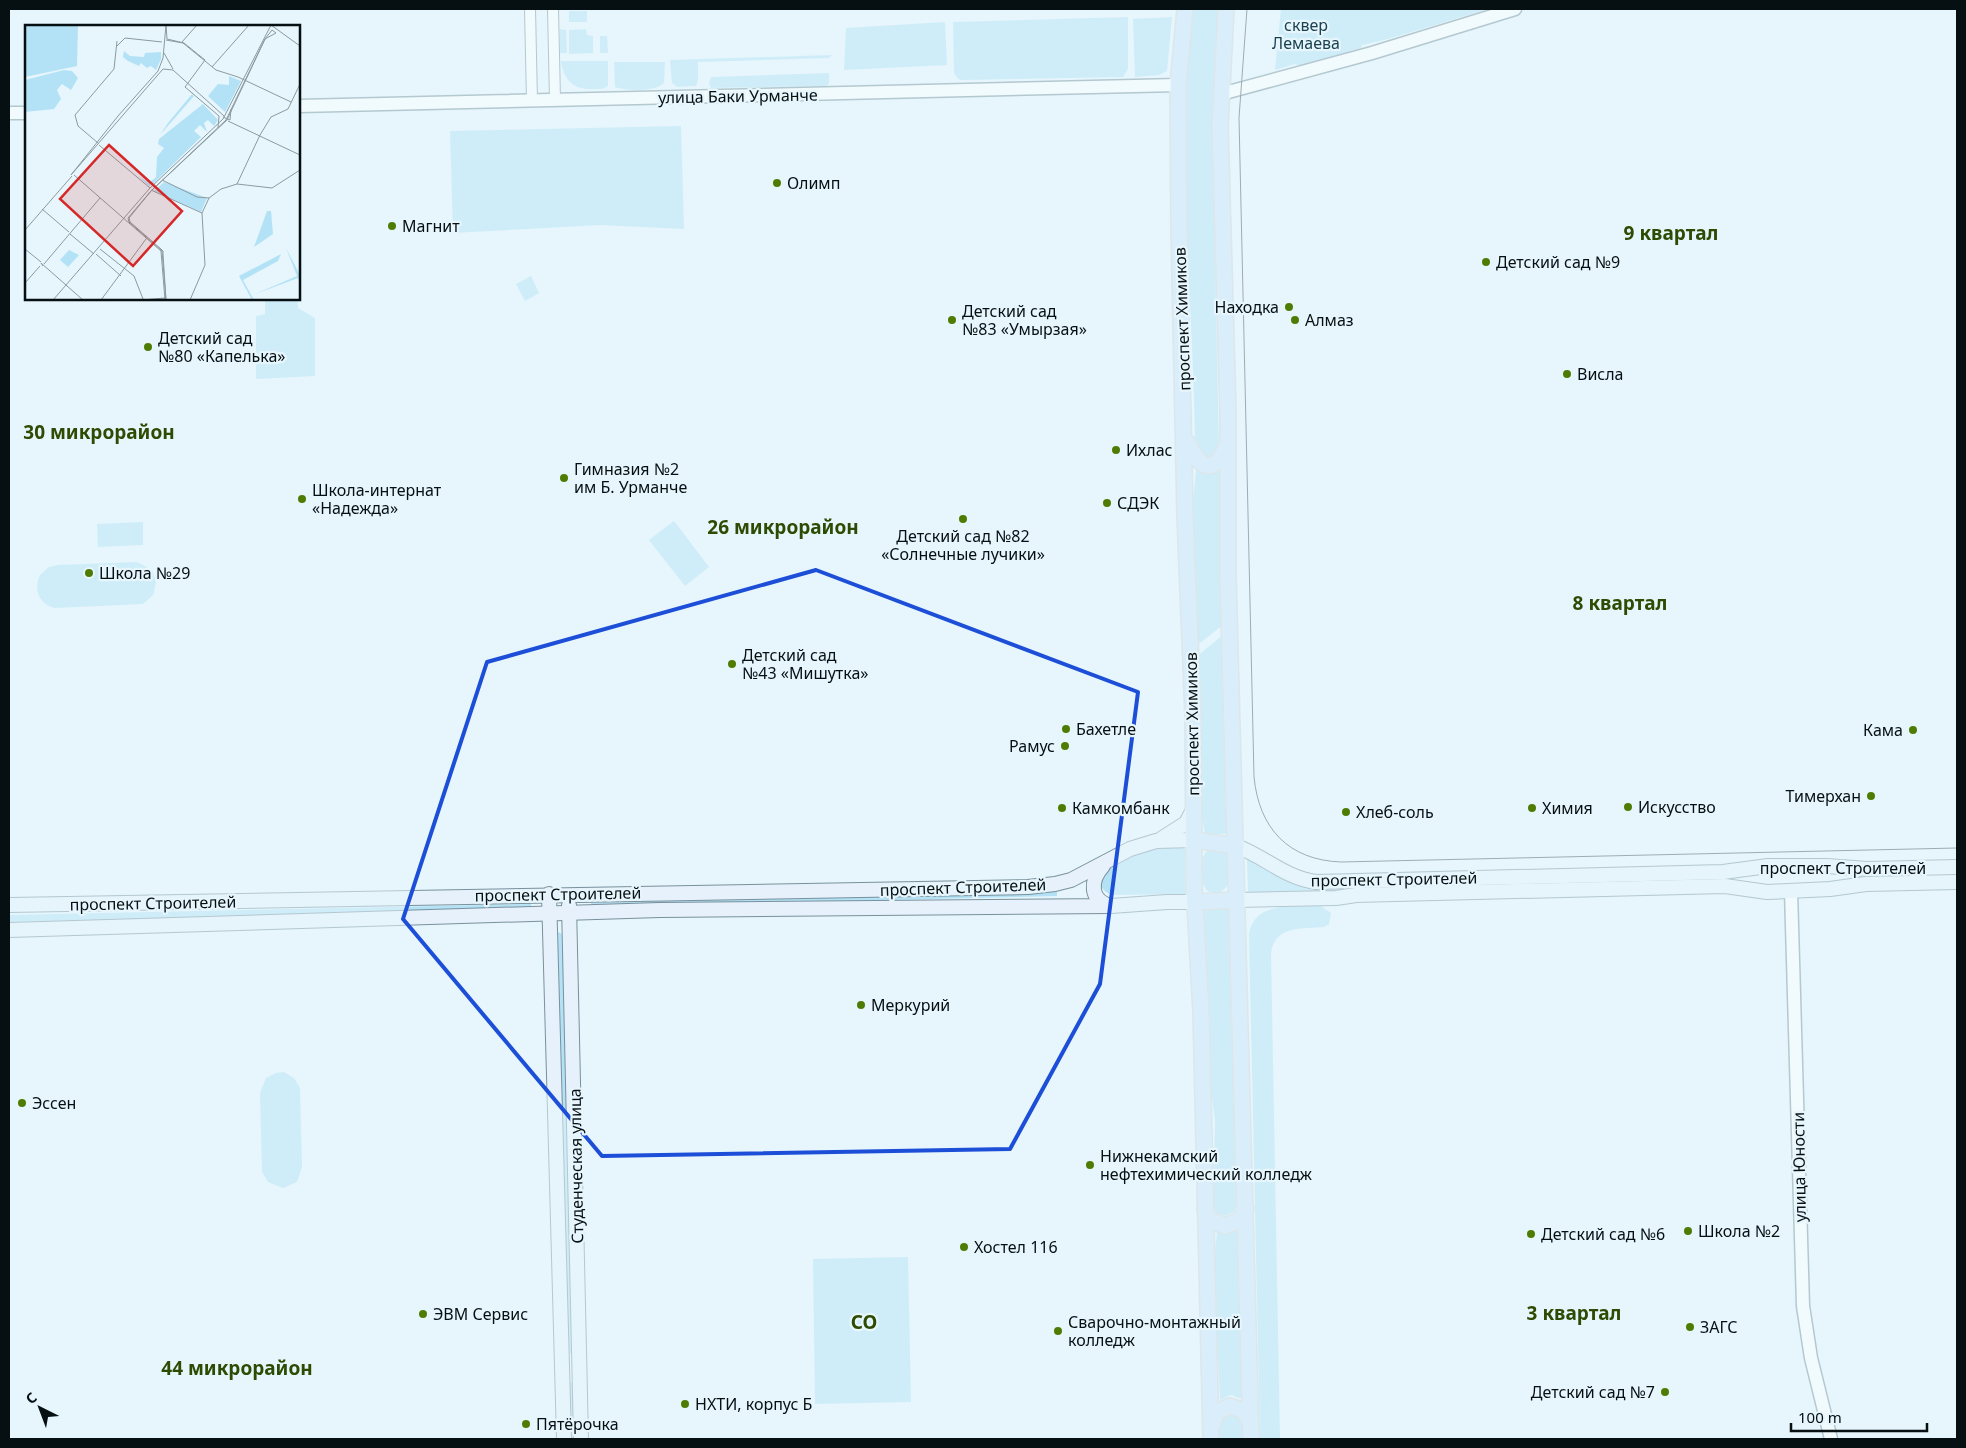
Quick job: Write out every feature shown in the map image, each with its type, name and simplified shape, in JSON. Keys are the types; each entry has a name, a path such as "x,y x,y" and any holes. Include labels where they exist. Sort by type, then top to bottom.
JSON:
{"main road":[{"name":"проспект Химиков","path":"1185,9 1178,85 1179,235 1188,598 1194,715 1194,840 1201,1012 1211,1433"},
{"path":"1226,9 1221,94 1228,442 1228,578 1246,1209 1250,1432"},
{"path":"1185,437 1195,459 1205,466 1218,461 1228,442"},
{"path":"1156,841 1180,828 1191,816 1194,808"},
{"name":"проспект Строителей","path":"9,905 549,894 985,888 1055,884 1071,880 1130,849 1156,841 1194,840 1236,846 1259,856 1297,878 1316,882 1723,872 1768,866 1827,866 1867,869 1957,867"},
{"path":"1109,860 1098,872 1092,884 1098,899 1111,906"},
{"path":"1767,892 1754,882 1757,873 1768,866"},
{"path":"1827,866 1835,870 1838,877 1830,889"},
{"name":"проспект Строителей","path":"9,930 570,913 1111,906 1167,902 1336,898 1356,895 1725,886 1767,892 1830,889 1866,884 1957,882"},
{"path":"1055,884 1062,887 1065,891 1057,906"},
{"name":"Студенческая улица","path":"549,894 564,1439"},
{"name":"Студенческая улица","path":"569,894 580,1439"},
{"path":"1205,1210 1211,1220 1225,1226 1240,1220 1246,1209"},
{"path":"561,1359 566,1361 578,1357"},
{"path":"562,1378 567,1374 579,1376"},
{"path":"1211,1433 1217,1412 1230,1406 1244,1411 1250,1432"}],"street":[{"path":"530,9 532,101"},
{"path":"553,9 555,100"},
{"path":"1221,94 1372,52 1515,9"},
{"name":"улица Баки Урманче","path":"300,106 1178,85"},
{"path":"9,113 25,113"},
{"name":"улица Юности","path":"1791,891 1803,1306 1811,1358 1831,1439"}],"highlighted area":[{"path":"816,570 1138,692 1100,984 1010,1149 602,1156 403,919 487,662"}],"green space":[{"path":"1192,9 1219,9 1212,118 1219,450 1209,460 1195,447 1185,192 1184,107"},
{"name":"сквер Лемаева","path":"1281,9 1488,9 1362,45 1361,48 1300,66 1295,64 1275,70"},
{"path":"569,11 587,11 587,22 569,22"},
{"path":"1128,17 1128,69 1123,77 962,80 958,79 954,73 953,22"},
{"path":"1172,17 1167,71 1159,75 1135,77 1133,19"},
{"path":"945,22 947,65 844,70 846,28"},
{"path":"560,29 566,30 567,53 560,53"},
{"path":"586,29 587,35 593,36 593,53 569,54 569,30"},
{"path":"600,36 607,36 608,53 600,53"},
{"path":"832,55 829,58 698,62 696,86 677,87 672,83 670,60"},
{"path":"561,61 608,61 608,86 603,89 586,89 575,86 564,74"},
{"path":"614,62 665,62 664,83 654,88 641,90 615,87"},
{"path":"829,73 829,83 827,86 711,88 709,83 711,77"},
{"path":"681,126 684,229 601,225 453,233 450,131"},
{"path":"531,276 539,293 525,301 516,284"},
{"path":"265,300 298,300 298,308 315,318 315,376 256,379 256,316 265,314"},
{"path":"1196,469 1208,473 1220,470 1223,625 1196,646 1192,514"},
{"path":"674,521 709,567 685,586 649,540"},
{"path":"143,522 143,545 98,547 97,524"},
{"path":"137,562 152,570 156,583 153,595 143,604 55,608 41,600 37,591 40,575 49,567"},
{"path":"1223,635 1228,834 1205,834 1201,812 1196,657"},
{"path":"1187,846 1187,894 1112,895 1101,887 1103,875 1112,867 1132,856 1164,848"},
{"path":"1210,849 1224,851 1230,863 1230,879 1223,891 1217,893 1209,892 1205,888 1201,877 1201,864"},
{"path":"1247,858 1296,883 1734,877 1733,882 1248,893"},
{"path":"1057,891 1057,896 591,907 591,903"},
{"path":"531,904 532,910 9,922 9,915"},
{"path":"1289,906 1321,906 1331,913 1329,924 1324,927 1291,930 1284,933 1278,937 1271,953 1280,1439 1260,1439 1249,934 1253,923 1259,915 1267,910"},
{"path":"1203,909 1230,909 1237,1204 1234,1212 1225,1216 1217,1213 1213,1204 1215,1120 1209,1077"},
{"path":"559,932 564,936 572,1353 566,1354 556,935"},
{"path":"284,1072 294,1078 300,1088 302,1167 297,1182 283,1188 268,1182 262,1172 260,1093 266,1078 276,1073"},
{"path":"1238,1230 1244,1400 1231,1395 1220,1400 1214,1268 1217,1231 1225,1234"},
{"path":"908,1257 911,1402 815,1404 813,1259"},
{"path":"574,1382 575,1439 568,1439 566,1383"},
{"path":"1235,1412 1243,1421 1243,1439 1218,1439 1219,1419"}],"tram line":[{"path":"1247,9 1239,118 1254,777 1262,812 1280,838 1292,848 1306,855 1322,860 1341,862 1957,848"}],"place":[{"name":"Олимп","path":"777,183"},
{"name":"Магнит","path":"392,226"},
{"name":"Детский сад №9","path":"1486,262"},
{"name":"Находка","path":"1289,307"},
{"name":"Детский сад №83 «Умырзая»","path":"952,320"},
{"name":"Алмаз","path":"1295,320"},
{"name":"Детский сад №80 «Капелька»","path":"148,347"},
{"name":"Висла","path":"1567,374"},
{"name":"Ихлас","path":"1116,450"},
{"name":"Гимназия №2 им Б. Урманче","path":"564,478"},
{"name":"Школа-интернат «Надежда»","path":"302,499"},
{"name":"СДЭК","path":"1107,503"},
{"name":"Детский сад №82 «Солнечные лучики»","path":"963,519"},
{"name":"Школа №29","path":"89,573"},
{"name":"Детский сад №43 «Мишутка»","path":"732,664"},
{"name":"Бахетле","path":"1066,729"},
{"name":"Кама","path":"1913,730"},
{"name":"Рамус","path":"1065,746"},
{"name":"Тимерхан","path":"1871,796"},
{"name":"Искусство","path":"1628,807"},
{"name":"Камкомбанк","path":"1062,808"},
{"name":"Химия","path":"1532,808"},
{"name":"Хлеб-соль","path":"1346,812"},
{"name":"Меркурий","path":"861,1005"},
{"name":"Эссен","path":"22,1103"},
{"name":"Нижнекамский нефтехимический колледж","path":"1090,1165"},
{"name":"Школа №2","path":"1688,1231"},
{"name":"Детский сад №6","path":"1531,1234"},
{"name":"Хостел 116","path":"964,1247"},
{"name":"ЭВМ Сервис","path":"423,1314"},
{"name":"ЗАГС","path":"1690,1327"},
{"name":"Сварочно-монтажный колледж","path":"1058,1331"},
{"name":"Детский сад №7","path":"1665,1392"},
{"name":"НХТИ, корпус Б","path":"685,1404"},
{"name":"Пятёрочка","path":"526,1424"}],"district":[{"name":"9 квартал","path":"1671,233"},
{"name":"30 микрорайон","path":"99,432"},
{"name":"26 микрорайон","path":"783,527"},
{"name":"8 квартал","path":"1620,603"},
{"name":"3 квартал","path":"1574,1313"},
{"name":"СО","path":"864,1322"},
{"name":"44 микрорайон","path":"237,1368"}]}
